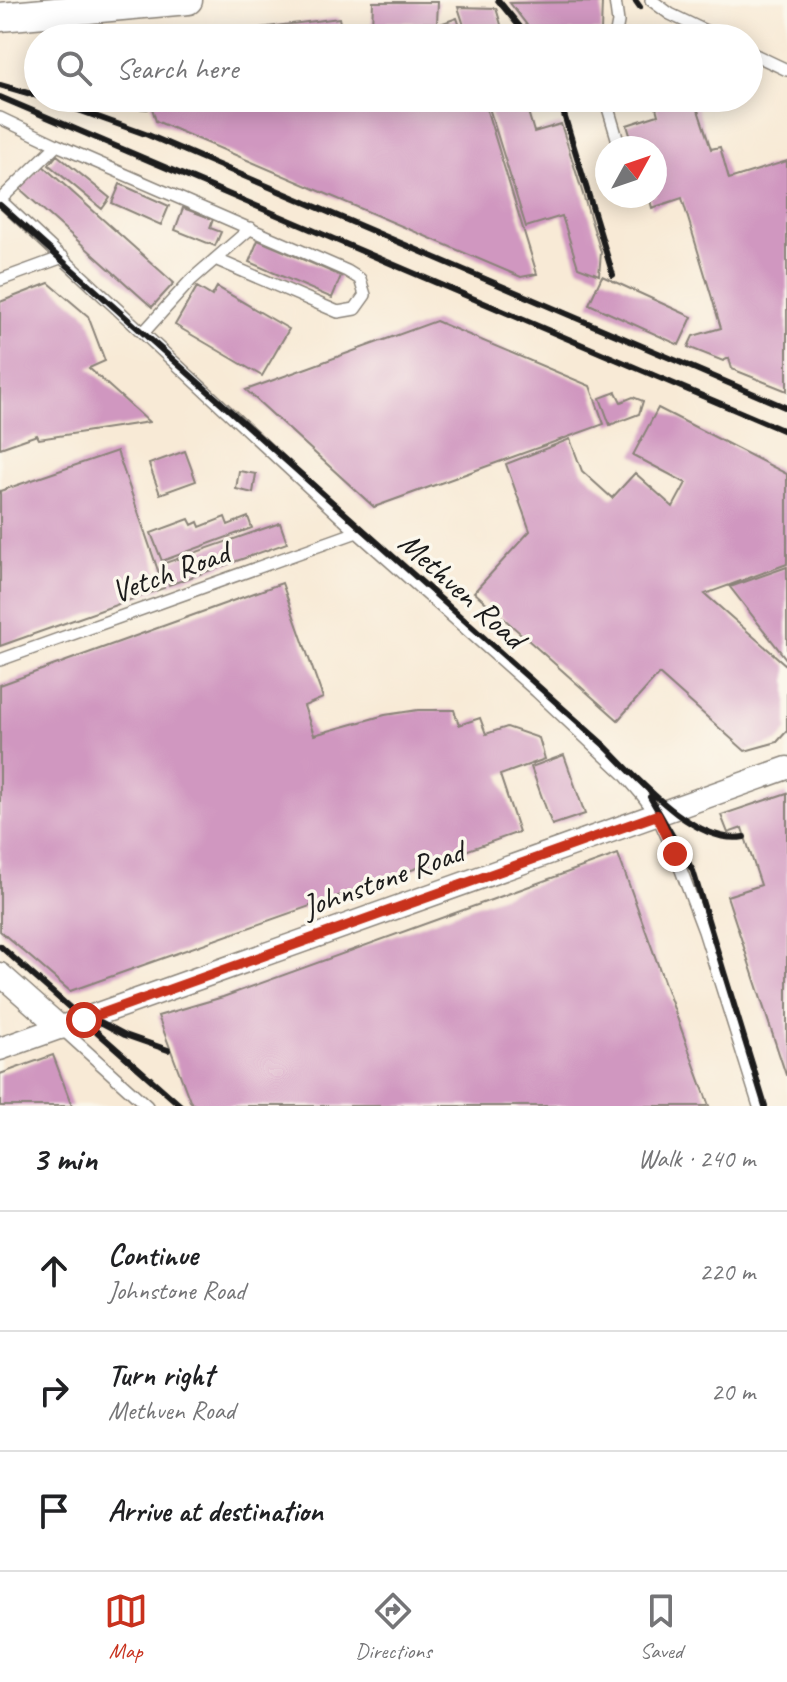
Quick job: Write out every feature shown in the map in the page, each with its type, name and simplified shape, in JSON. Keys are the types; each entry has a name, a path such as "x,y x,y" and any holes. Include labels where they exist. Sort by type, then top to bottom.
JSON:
{"street":[{"path":"0,17 188,0"},
{"name":"Johnstone Road","path":"0,1049 787,768"},
{"path":"0,974 61,1028"}],"lane":[{"path":"615,0 618,24"},
{"path":"651,0 691,24"},
{"path":"763,59 787,70"},
{"path":"609,112 616,136"},
{"path":"0,118 356,276 364,287 363,300 355,309 338,312 215,259"},
{"path":"0,200 57,145"},
{"name":"Methven Road","path":"0,200 357,532 624,774 657,815 704,931 759,1106"},
{"path":"143,333 183,288 251,228"},
{"path":"0,280 63,257"},
{"name":"Vetch Road","path":"0,660 357,532"},
{"path":"61,1028 147,1106"}],"building":[{"path":"373,2 438,2 437,23 372,24"},
{"path":"602,2 601,24 526,24 510,3"},
{"path":"458,7 496,8 501,24 463,24"},
{"path":"339,18 340,24 291,24"},
{"path":"457,18 459,24 440,24"},
{"path":"153,112 487,112 537,274 521,277 156,121"},
{"path":"490,112 528,112 534,132 561,124 601,252 599,275 578,267 562,216 526,227"},
{"path":"657,112 699,112 711,149 720,147 729,179 787,161 787,391 732,369 729,358 723,361 688,347 693,336 721,328 682,198 667,203 667,136 630,136 627,125 658,115"},
{"path":"57,155 110,198 102,209 49,165"},
{"path":"42,165 174,283 152,307 20,189"},
{"path":"120,184 169,206 161,225 112,203"},
{"path":"183,208 213,219 210,228 221,232 215,246 175,230"},
{"path":"258,240 341,276 332,298 249,262"},
{"path":"602,276 692,317 679,345 589,304"},
{"path":"49,283 88,316 105,361 89,368 149,422 39,439 37,435 0,448 0,302"},
{"path":"197,287 212,296 217,287 289,329 262,376 175,325"},
{"path":"436,321 590,386 604,424 374,507 246,390"},
{"path":"616,392 621,402 633,397 643,401 639,414 610,425 600,398"},
{"path":"658,408 787,474 787,564 705,594 787,666 787,731 777,742 745,751 659,674 618,720 474,592 530,531 506,464 570,439 582,471 612,498 635,473 673,507 686,483 633,455"},
{"path":"117,451 164,588 0,646 0,491"},
{"path":"185,451 196,481 160,494 149,464"},
{"path":"239,471 256,474 253,493 236,489"},
{"path":"225,517 228,525 248,517 252,528 162,561 151,533 189,519 192,525 198,522 200,527"},
{"path":"280,523 287,543 169,585 162,564"},
{"path":"787,567 787,660 730,587"},
{"path":"282,583 323,698 304,706 314,735 385,715 418,710 454,710 459,725 480,718 486,734 507,727 539,738 545,759 500,775 519,832 70,991 0,931 0,685"},
{"path":"564,755 585,814 552,825 531,767"},
{"path":"787,793 786,1075 727,896 761,885 742,828 728,833 721,815"},
{"path":"618,854 709,1106 195,1106 190,1101 158,1016 223,997"},
{"path":"53,1055 72,1106 0,1106 0,1074"}],"railway":[{"path":"498,0 518,24"},
{"path":"635,0 640,7"},
{"path":"0,85 24,92"},
{"path":"0,97 24,107"},
{"path":"35,112 787,432"},
{"path":"84,112 148,135 787,408"},
{"path":"563,112 613,275"},
{"path":"0,205 605,746 668,807 706,831 725,837 744,837"},
{"path":"650,797 693,871 765,1106"},
{"path":"0,946 181,1106"},
{"path":"91,1017 125,1035 168,1050"}],"route":[{"path":"84,1020 657,815 675,854"}]}
